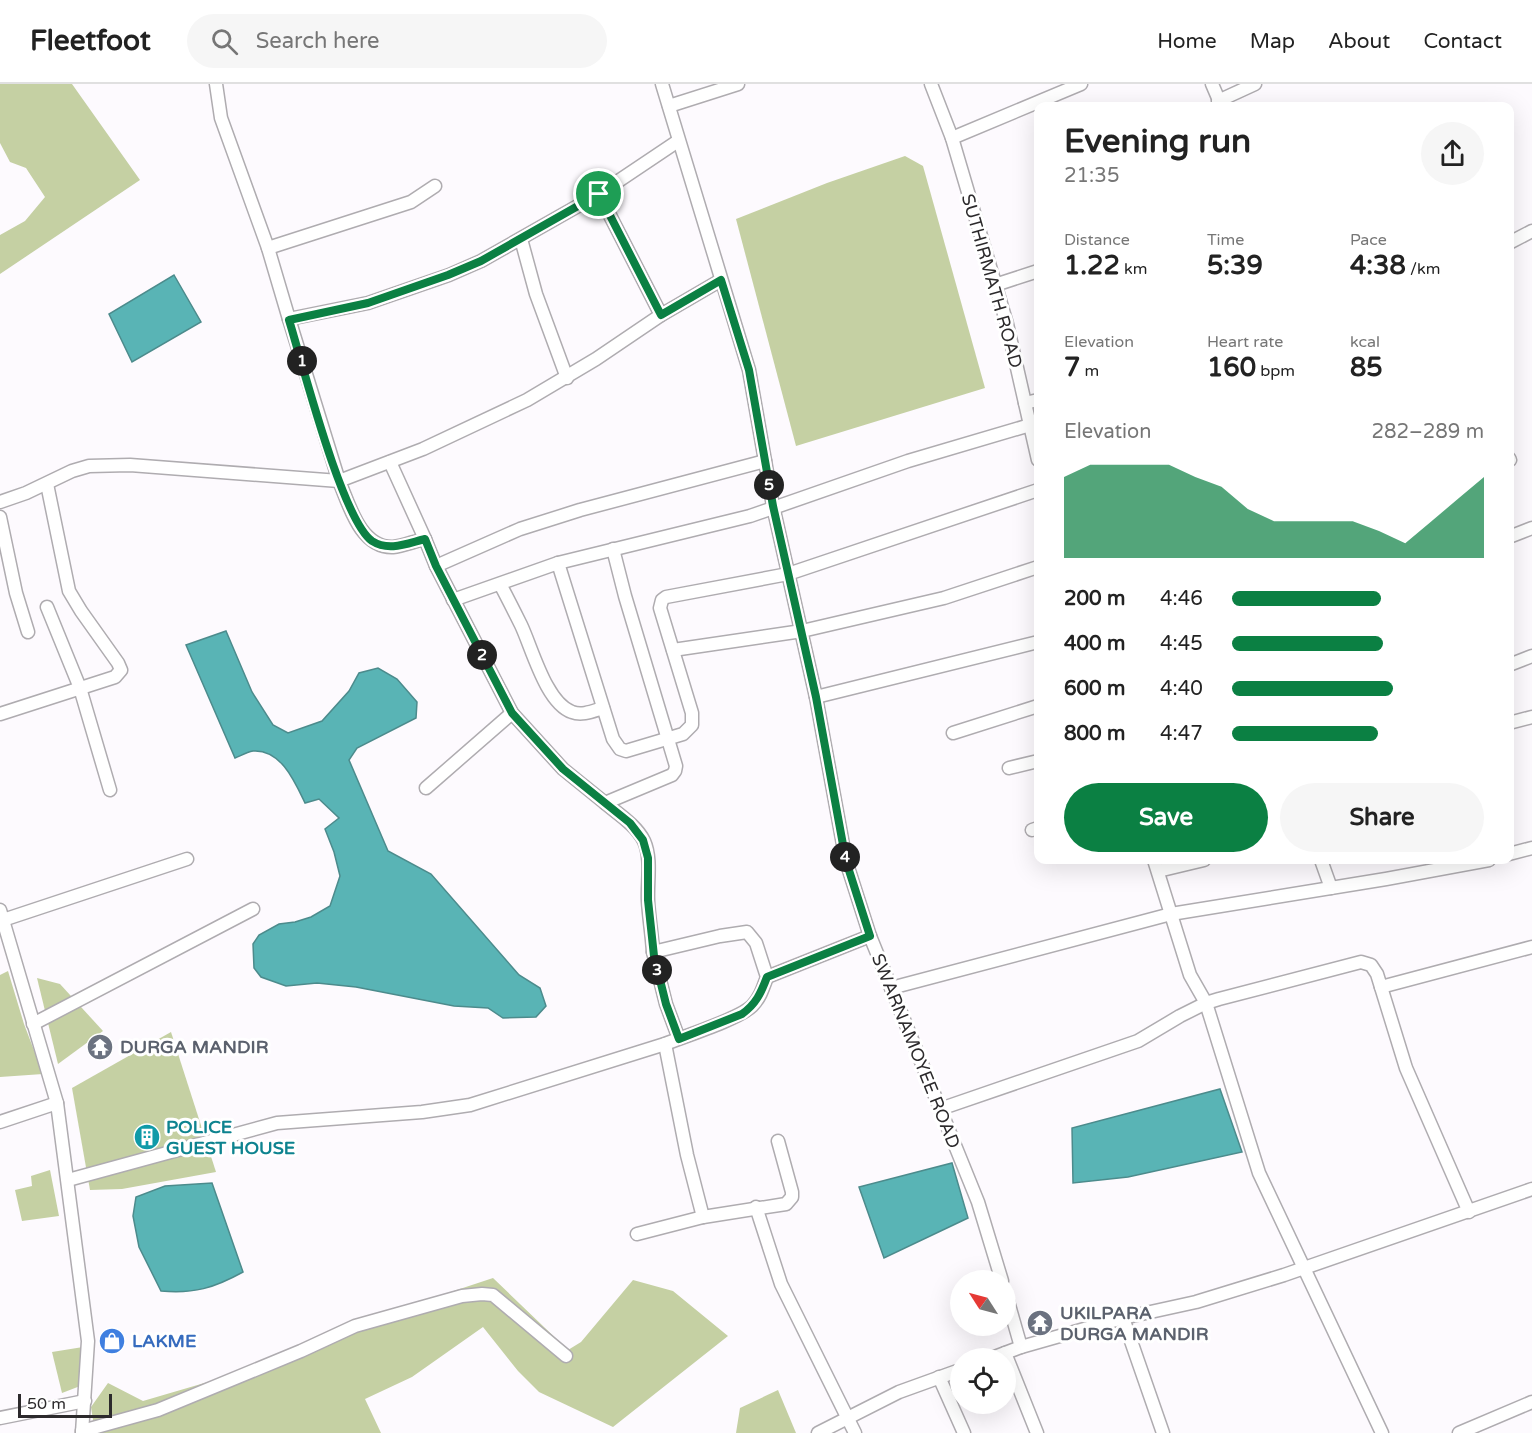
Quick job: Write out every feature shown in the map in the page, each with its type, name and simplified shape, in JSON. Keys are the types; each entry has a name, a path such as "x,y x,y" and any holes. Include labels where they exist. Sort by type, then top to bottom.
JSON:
{"street":[{"path":"216,84 222,118 268,248 339,481 356,520 365,534 381,545 395,547 425,539"},
{"name":"SWARNAMOYEE ROAD","path":"662,84 749,370 773,506 816,697 846,861 870,936 978,1202 999,1270"},
{"path":"669,106 738,84"},
{"path":"1038,102 1081,84"},
{"path":"1212,84 1219,102"},
{"path":"1224,102 1255,84"},
{"name":"SUTHIRMATH ROAD","path":"935,85 1007,324 1034,435"},
{"path":"952,138 1034,104"},
{"path":"289,320 368,303 481,261 599,194 678,141"},
{"path":"268,248 411,202 435,186"},
{"path":"599,194 661,315"},
{"path":"1514,240 1532,231"},
{"path":"521,238 536,294 567,378"},
{"path":"995,285 1034,272"},
{"path":"0,502 47,484 72,471 104,465 339,481 423,449 528,400 567,378 661,315 721,280"},
{"path":"1025,403 1034,400"},
{"path":"453,600 558,563 750,516 908,460 1030,425"},
{"path":"436,566 520,529 570,513 765,461"},
{"path":"390,462 436,566 512,713 563,769 630,823 643,840 648,858 648,900 654,952 666,1004 679,1039"},
{"path":"0,714 115,677 121,668 69,591 47,484"},
{"path":"558,563 613,739 620,749 633,750 686,732 693,721 660,608 662,600 666,597 788,574 1034,491"},
{"path":"0,517 16,593 28,632"},
{"path":"1514,535 1532,528"},
{"path":"604,802 672,775 676,766 613,549"},
{"path":"673,650 802,631 944,598 1034,568"},
{"path":"500,584 548,688 561,706 572,713 584,714 603,708"},
{"path":"47,607 80,688 110,790"},
{"path":"816,697 1034,643"},
{"path":"1514,663 1532,656"},
{"path":"953,733 1034,707"},
{"path":"426,788 512,713"},
{"path":"1514,722 1532,717"},
{"path":"1009,768 1034,761"},
{"path":"1514,853 1532,848"},
{"path":"187,859 1,915 57,1103 88,1341 82,1432 158,1410 301,1352 355,1326 462,1296 493,1295 566,1356"},
{"path":"1322,864 1331,888"},
{"path":"891,988 1171,914 1331,888 1457,864"},
{"path":"1156,865 1190,975 1206,1003 1259,1173 1382,1433"},
{"path":"33,1024 253,909"},
{"path":"68,1180 277,1123 422,1113 470,1105 665,1044 742,1014 760,995 767,977 756,943 747,932 710,938 654,952"},
{"path":"767,977 870,936"},
{"path":"1381,987 1532,947"},
{"path":"940,1108 1138,1041 1206,1003 1361,962 1371,964 1377,974 1406,1068 1469,1212"},
{"path":"665,1044 687,1155 703,1217"},
{"path":"0,1122 57,1103"},
{"path":"637,1234 703,1217 786,1204 792,1197 792,1192 778,1141"},
{"path":"1016,1349 1124,1318 1196,1302 1304,1269 1532,1189"},
{"path":"756,1208 781,1284 855,1433"},
{"path":"1124,1318 1163,1433"},
{"path":"1016,1330 1021,1347"},
{"path":"818,1433 899,1392 950,1373"},
{"path":"939,1377 964,1433"},
{"path":"1016,1380 1037,1433"},
{"path":"0,1418 84,1401"},
{"path":"1459,1433 1532,1402"}],"green space":[{"path":"0,84 72,84 140,180 0,274 0,235 25,221 45,197 26,168 10,162 0,143"},
{"path":"905,156 923,166 985,388 796,446 736,219 827,183"},
{"path":"8,971 24,1024 43,1074 0,1077 0,975"},
{"path":"37,978 60,984 103,1031 58,1064"},
{"path":"171,1032 216,1172 122,1189 90,1190 72,1088"},
{"path":"50,1170 59,1216 22,1221 15,1190 32,1186 31,1176"},
{"path":"493,1278 568,1350 581,1342 633,1280 673,1291 728,1336 613,1427 539,1392 518,1371 483,1327 412,1377 365,1399 381,1433 95,1433 91,1407 108,1383 143,1401 235,1374 330,1332"},
{"path":"83,1347 88,1383 62,1393 52,1352"},
{"path":"778,1390 796,1433 736,1433 740,1408"}],"water":[{"path":"174,275 201,322 132,362 109,314"},
{"path":"226,631 252,692 273,725 288,733 322,721 349,691 359,673 378,668 397,679 417,702 416,718 357,748 349,760 388,851 431,874 519,975 540,988 546,1006 536,1017 503,1018 488,1008 454,1006 356,987 317,983 286,986 261,977 254,968 253,944 259,935 279,924 311,917 330,906 340,876 325,829 339,818 319,799 305,803 286,768 272,755 253,751 235,758 186,645"},
{"path":"1220,1089 1242,1152 1128,1177 1073,1183 1072,1128"},
{"path":"952,1163 968,1218 884,1258 859,1187"},
{"path":"212,1183 243,1272 204,1289 184,1292 161,1291 139,1247 133,1216 136,1197 165,1186"}],"place":[{"name":"DURGA MANDIR","path":"100,1047"},
{"name":"POLICE GUEST HOUSE","path":"147,1137"},
{"name":"UKILPARA DURGA MANDIR","path":"1040,1323"},
{"name":"LAKME","path":"112,1341"}],"route":[{"path":"599,194 661,315 721,280 749,370 773,506 816,697 846,861 870,936 767,977 757,1001 742,1014 679,1039 666,1004 654,956 648,900 648,858 643,840 630,823 563,769 512,713 436,566 425,539 395,547 381,545 365,534 356,520 339,481 289,320 368,303 448,275 481,261 599,194"}]}
